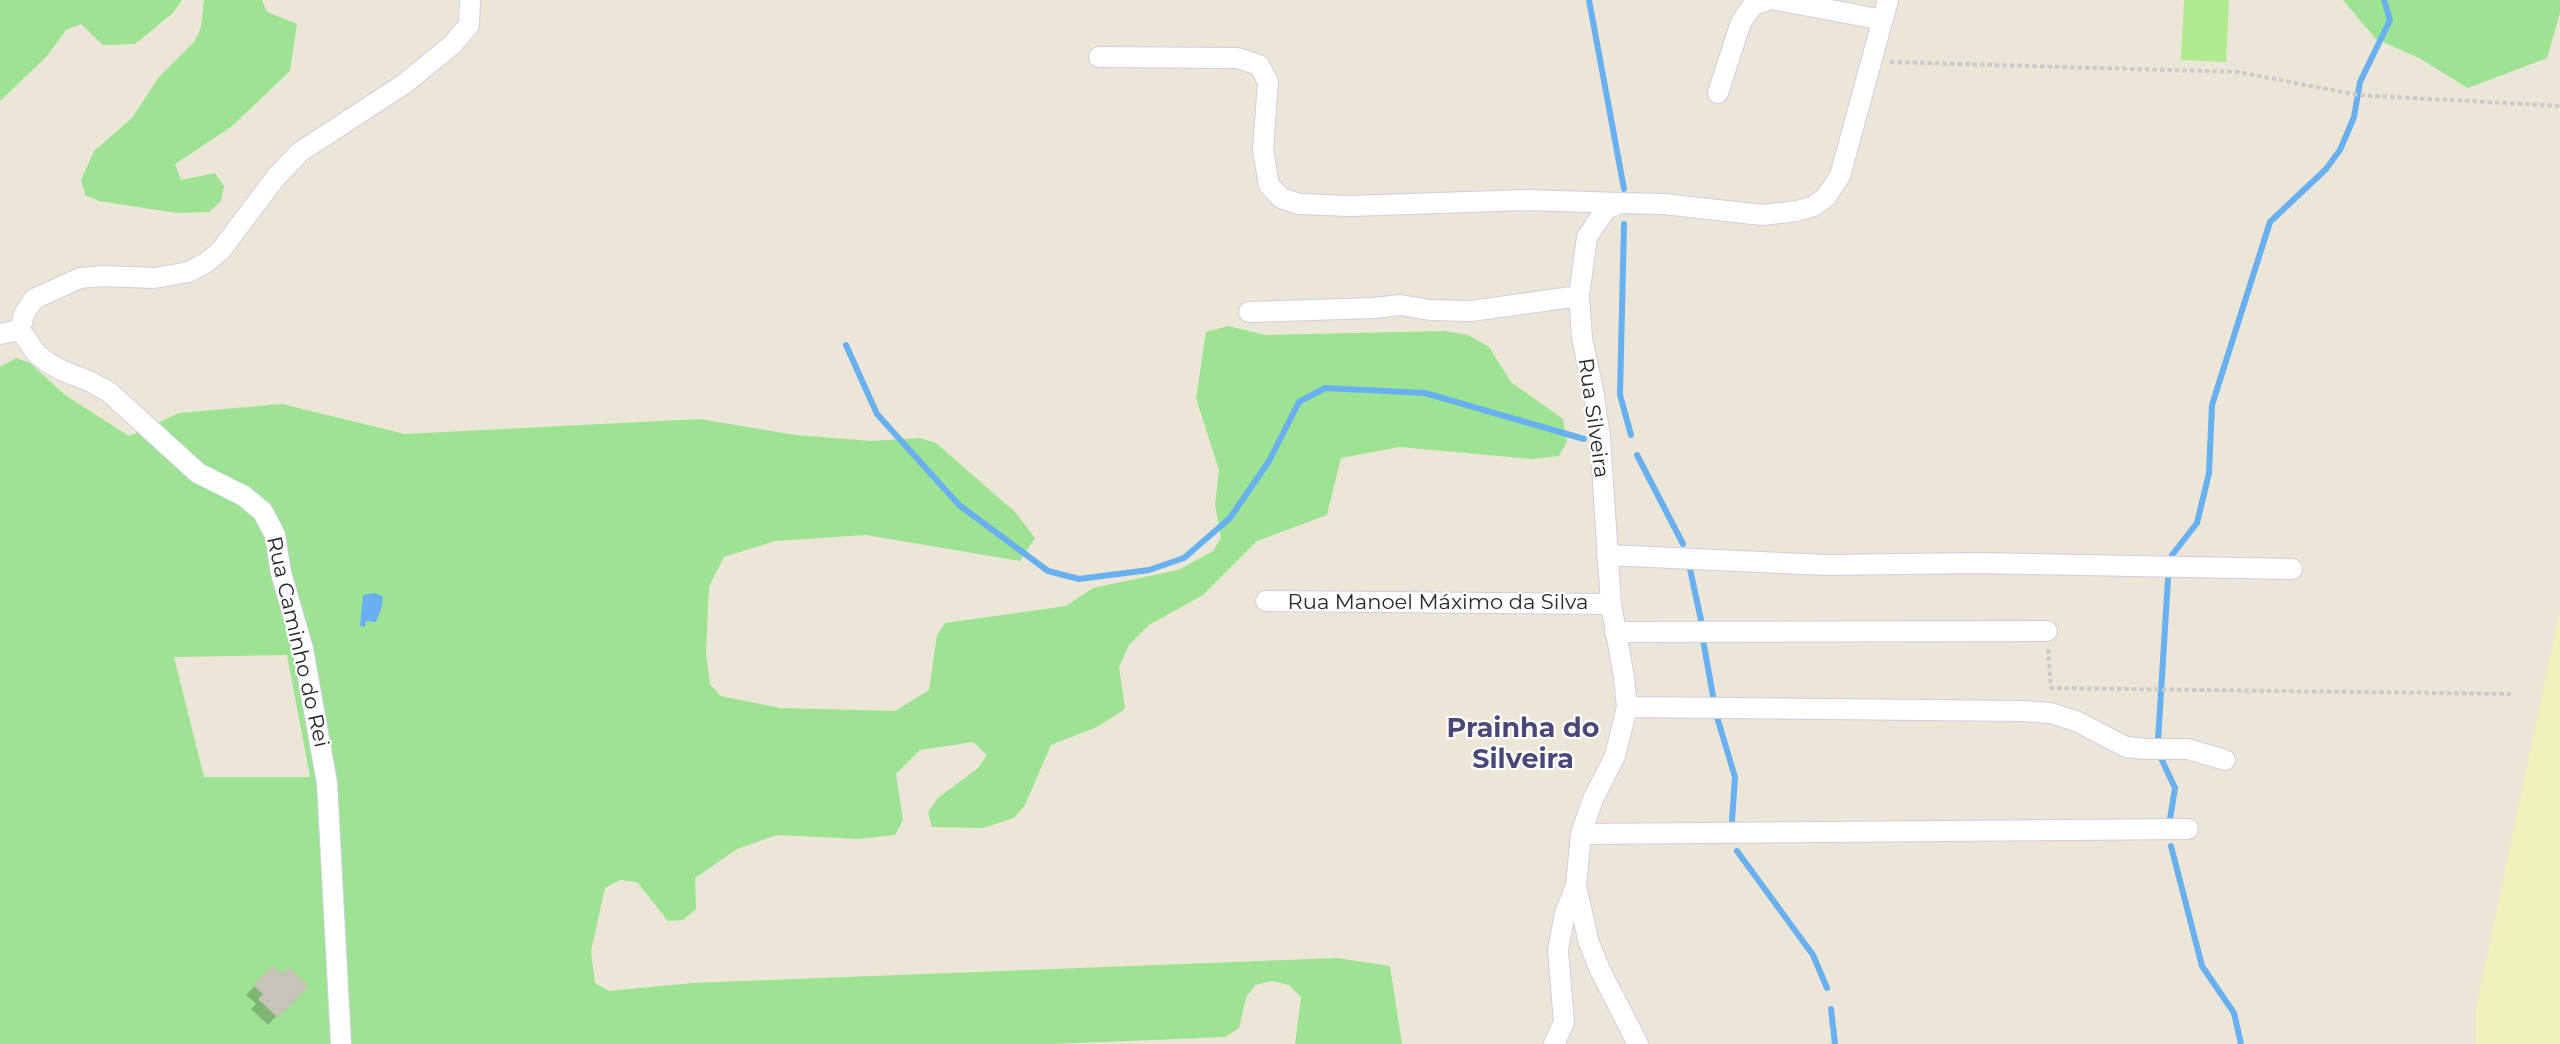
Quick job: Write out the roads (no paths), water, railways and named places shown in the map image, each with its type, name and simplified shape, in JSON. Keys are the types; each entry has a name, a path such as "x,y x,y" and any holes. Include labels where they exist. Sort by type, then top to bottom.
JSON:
{"street":[{"path":"0,334 20,330 24,314 34,299 80,278 103,276 154,278 189,272 207,262 221,250 276,177 300,152 404,84 452,45 469,25 470,0"},
{"path":"1718,93 1741,22 1753,5 1768,0"},
{"path":"1778,0 1883,20"},
{"path":"1099,57 1237,57 1259,65 1268,82 1263,150 1269,184 1281,198 1299,204 1350,206 1526,200 1664,204 1762,214 1814,206 1827,197 1840,176 1888,0"},
{"name":"Rua Silveira","path":"1620,203 1606,209 1587,237 1579,296 1582,338 1593,390 1599,437 1611,604 1627,707 1615,756 1593,800 1581,834 1576,886 1589,943 1600,970 1638,1044"},
{"path":"1249,312 1400,305 1430,310 1472,311 1579,296"},
{"name":"Rua Caminho do Rei","path":"20,330 37,354 47,362 109,392 198,473 244,496 263,512 276,535 281,573 303,649 327,783 341,1044"},
{"path":"1607,555 1826,565 1977,563 2292,569"},
{"name":"Rua Manoel Máximo da Silva","path":"1266,601 1611,604"},
{"path":"1615,632 2047,631"},
{"path":"1627,707 2050,713 2076,721 2126,747 2188,749 2225,760"},
{"path":"1581,834 2187,829"},
{"path":"1554,1044 1564,1022 1558,950 1565,913 1576,886"}],"water":[{"path":"375,593 383,597 376,622 366,621 365,627 360,626 363,595"}],"waterway":[{"path":"1589,0 1624,189"},
{"path":"2172,555 2197,523 2209,473 2212,405 2270,222 2326,169 2340,150 2354,117 2360,82 2390,20 2384,0"},
{"path":"1624,224 1620,395 1631,435"},
{"path":"846,345 877,414 959,505 1048,571 1079,579 1149,570 1184,558 1230,518 1269,461 1299,402 1325,388 1425,393 1584,439"},
{"path":"1637,455 1683,544"},
{"path":"1690,569 1701,620"},
{"path":"2158,741 2168,579"},
{"path":"1703,640 1713,696"},
{"path":"1717,717 1735,777 1732,821"},
{"path":"2160,756 2175,788 2170,819"},
{"path":"2171,846 2202,966 2234,1013 2241,1044"},
{"path":"1737,851 1813,955 1827,988"},
{"path":"1831,1009 1835,1044"}],"district":[{"name":"Prainha do Silveira","path":"1523,744"}]}
